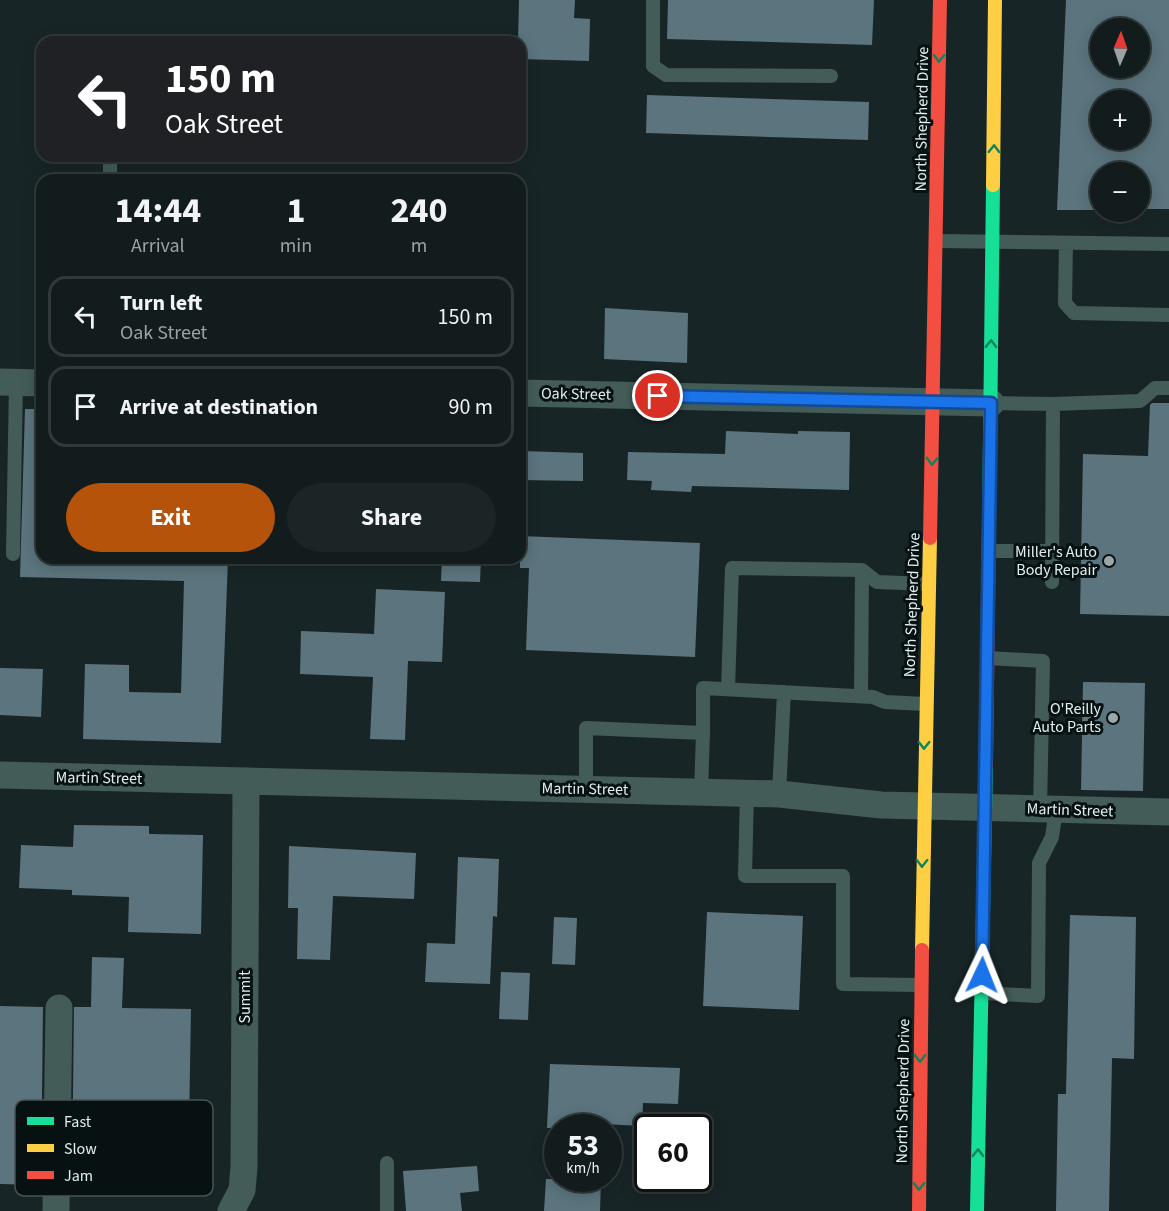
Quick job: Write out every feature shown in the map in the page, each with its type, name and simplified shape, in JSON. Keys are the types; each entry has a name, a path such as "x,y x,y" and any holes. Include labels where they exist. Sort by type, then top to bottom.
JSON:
{"main road":[{"name":"North Shepherd Drive","path":"919,1211 923,805 934,402 940,0"},
{"path":"976,1211 988,658 995,0"}],"street":[{"name":"Oak Street","path":"526,393 991,403"},
{"name":"Martin Street","path":"0,775 779,794 881,805 1169,812"},
{"name":"Summit","path":"231,1211 242,1190 244,1167 246,781"},
{"path":"58,1100 59,1008"},
{"path":"56,1196 56,1211"}],"lane":[{"path":"653,0 653,66 666,75 831,76"},
{"path":"936,242 1169,244"},
{"path":"1065,243 1065,303 1074,313 1169,315"},
{"path":"13,554 19,382"},
{"path":"991,403 1053,404 1140,401 1155,388 1169,388"},
{"path":"1052,582 1053,404"},
{"path":"989,551 1052,550"},
{"path":"728,689 732,568 862,570 877,582 929,584"},
{"path":"861,696 862,570"},
{"path":"982,993 1038,996 1039,863 1052,837 1048,810 1043,661 988,658"},
{"path":"701,792 703,688 873,696 885,702 925,704"},
{"path":"779,794 784,692"},
{"path":"586,789 586,728 703,733"},
{"path":"747,793 745,876 843,876 843,984 921,985"},
{"path":"387,1162 387,1211"}],"building":[{"path":"519,0 575,0 574,18 590,19 589,61 526,59 526,36 518,36"},
{"path":"668,0 874,0 872,45 667,39"},
{"path":"1066,0 1169,0 1169,209 1150,209 1150,162 1090,162 1090,210 1057,210"},
{"path":"647,95 869,102 868,140 646,133"},
{"path":"605,308 688,313 687,363 604,359"},
{"path":"1169,403 1169,616 1080,614 1083,454 1148,456 1150,405"},
{"path":"25,409 36,409 36,564 228,564 221,743 83,739 85,664 129,665 129,692 181,693 184,581 20,577"},
{"path":"726,431 798,434 798,431 850,432 849,490 692,486 691,492 651,490 652,481 627,480 628,452 725,454"},
{"path":"526,451 583,453 583,481 526,480"},
{"path":"526,536 700,543 695,657 526,650 529,568 520,568 520,564 526,564"},
{"path":"442,564 481,564 480,582 441,581"},
{"path":"376,589 445,592 442,662 408,661 405,740 370,739 373,677 300,674 301,631 374,634"},
{"path":"0,668 43,669 41,717 0,715"},
{"name":"O'Reilly Auto Parts","path":"1083,682 1145,683 1143,791 1081,790"},
{"path":"74,825 149,826 149,834 203,835 201,934 128,932 129,897 72,895 72,890 19,888 21,845 73,847"},
{"path":"289,846 416,853 414,899 333,896 330,960 297,959 298,908 288,908"},
{"path":"458,857 499,859 497,917 493,916 490,984 425,982 427,943 455,944"},
{"path":"707,912 803,916 799,1010 703,1006"},
{"path":"1070,915 1136,917 1134,1059 1112,1058 1109,1211 1056,1211 1058,1094 1066,1094"},
{"path":"554,917 577,918 575,965 552,964"},
{"path":"92,957 124,958 122,1008 191,1009 189,1100 73,1100 74,1007 91,1007"},
{"path":"501,972 530,973 528,1020 499,1019"},
{"path":"0,1006 43,1007 42,1100 15,1100 15,1184 0,1184"},
{"path":"550,1064 680,1068 678,1104 643,1103 643,1114 634,1114 634,1126 622,1125 622,1114 548,1114"},
{"path":"477,1166 479,1191 460,1193 462,1211 406,1211 403,1171"},
{"path":"545,1192 601,1192 600,1211 544,1211"}],"traffic: fast":[{"path":"989,523 993,185"},
{"path":"977,1211 986,765"}],"traffic: slow":[{"path":"993,185 995,0"},
{"path":"922,950 930,538"}],"traffic: jam":[{"path":"930,538 940,0"},
{"path":"986,765 989,523"},
{"path":"919,1211 922,950"}],"place":[{"name":"Miller's Auto Body Repair","path":"1109,561"},
{"name":"O'Reilly Auto Parts","path":"1113,718"}],"route":[{"path":"658,396 991,403 982,975"}]}
